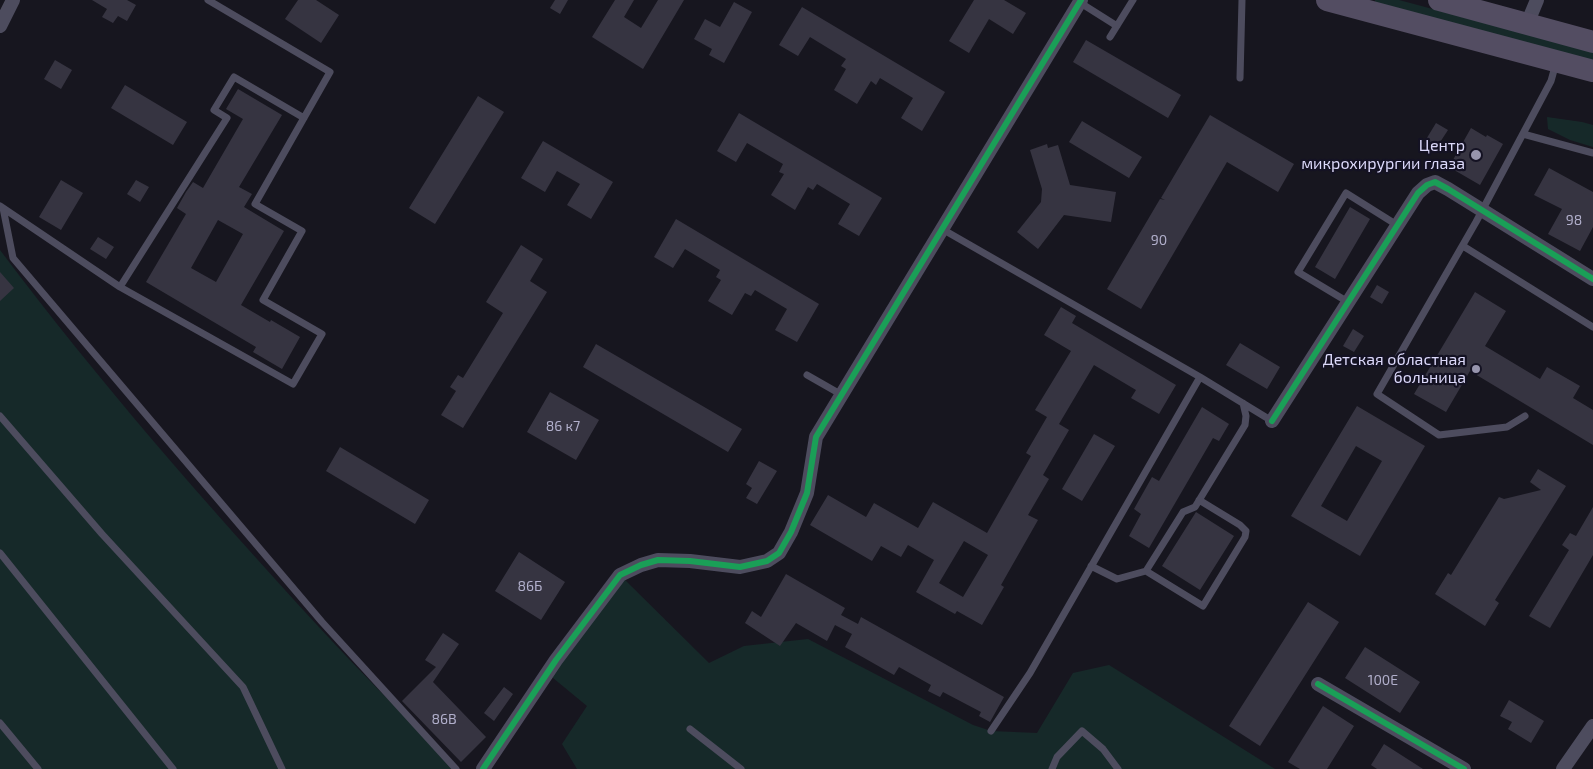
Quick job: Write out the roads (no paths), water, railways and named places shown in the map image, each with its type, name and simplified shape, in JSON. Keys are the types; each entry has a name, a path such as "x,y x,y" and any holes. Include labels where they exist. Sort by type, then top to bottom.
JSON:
{"main road":[{"path":"1327,0 1593,71"},
{"path":"1439,0 1593,42"}],"street":[{"path":"0,26 14,0"},
{"path":"1527,24 1537,0"},
{"path":"482,769 556,660 620,576 641,565 658,560 690,560 740,566 766,561 779,552 791,532 807,493 816,437 1080,1"},
{"path":"1272,420 1418,193 1427,185 1435,182 1593,279"},
{"path":"1318,684 1464,769"},
{"path":"1563,769 1593,726"}],"lane":[{"path":"2,207 120,287 293,384 322,334 263,300 302,231 255,204 330,72 208,0"},
{"path":"1110,38 1133,0"},
{"path":"1240,78 1242,0"},
{"path":"1080,1 1117,26"},
{"path":"1525,416 1507,427 1439,435 1377,394 1483,210 1551,81 1556,60"},
{"path":"120,287 227,118 214,110 234,77 304,118"},
{"path":"1523,134 1593,153"},
{"path":"1348,302 1298,272 1346,194 1397,225"},
{"path":"2,207 13,258 322,622 456,769"},
{"path":"942,229 1272,420"},
{"path":"1463,246 1593,327"},
{"path":"807,376 842,395"},
{"path":"991,731 1030,673 1200,377"},
{"path":"1091,566 1117,579 1146,571 1183,512 1195,506 1245,425 1246,416 1243,402"},
{"path":"0,416 102,534 243,687 282,769"},
{"path":"1146,571 1203,606 1245,537 1246,530 1199,500"},
{"path":"0,553 173,769"},
{"path":"0,723 38,769"},
{"path":"690,729 741,769"},
{"path":"1052,769 1057,757 1082,731 1103,749 1118,769"}],"place":[{"name":"Центр микрохирургии глаза","path":"1476,155"},
{"name":"Детская областная больница","path":"1476,369"}]}
